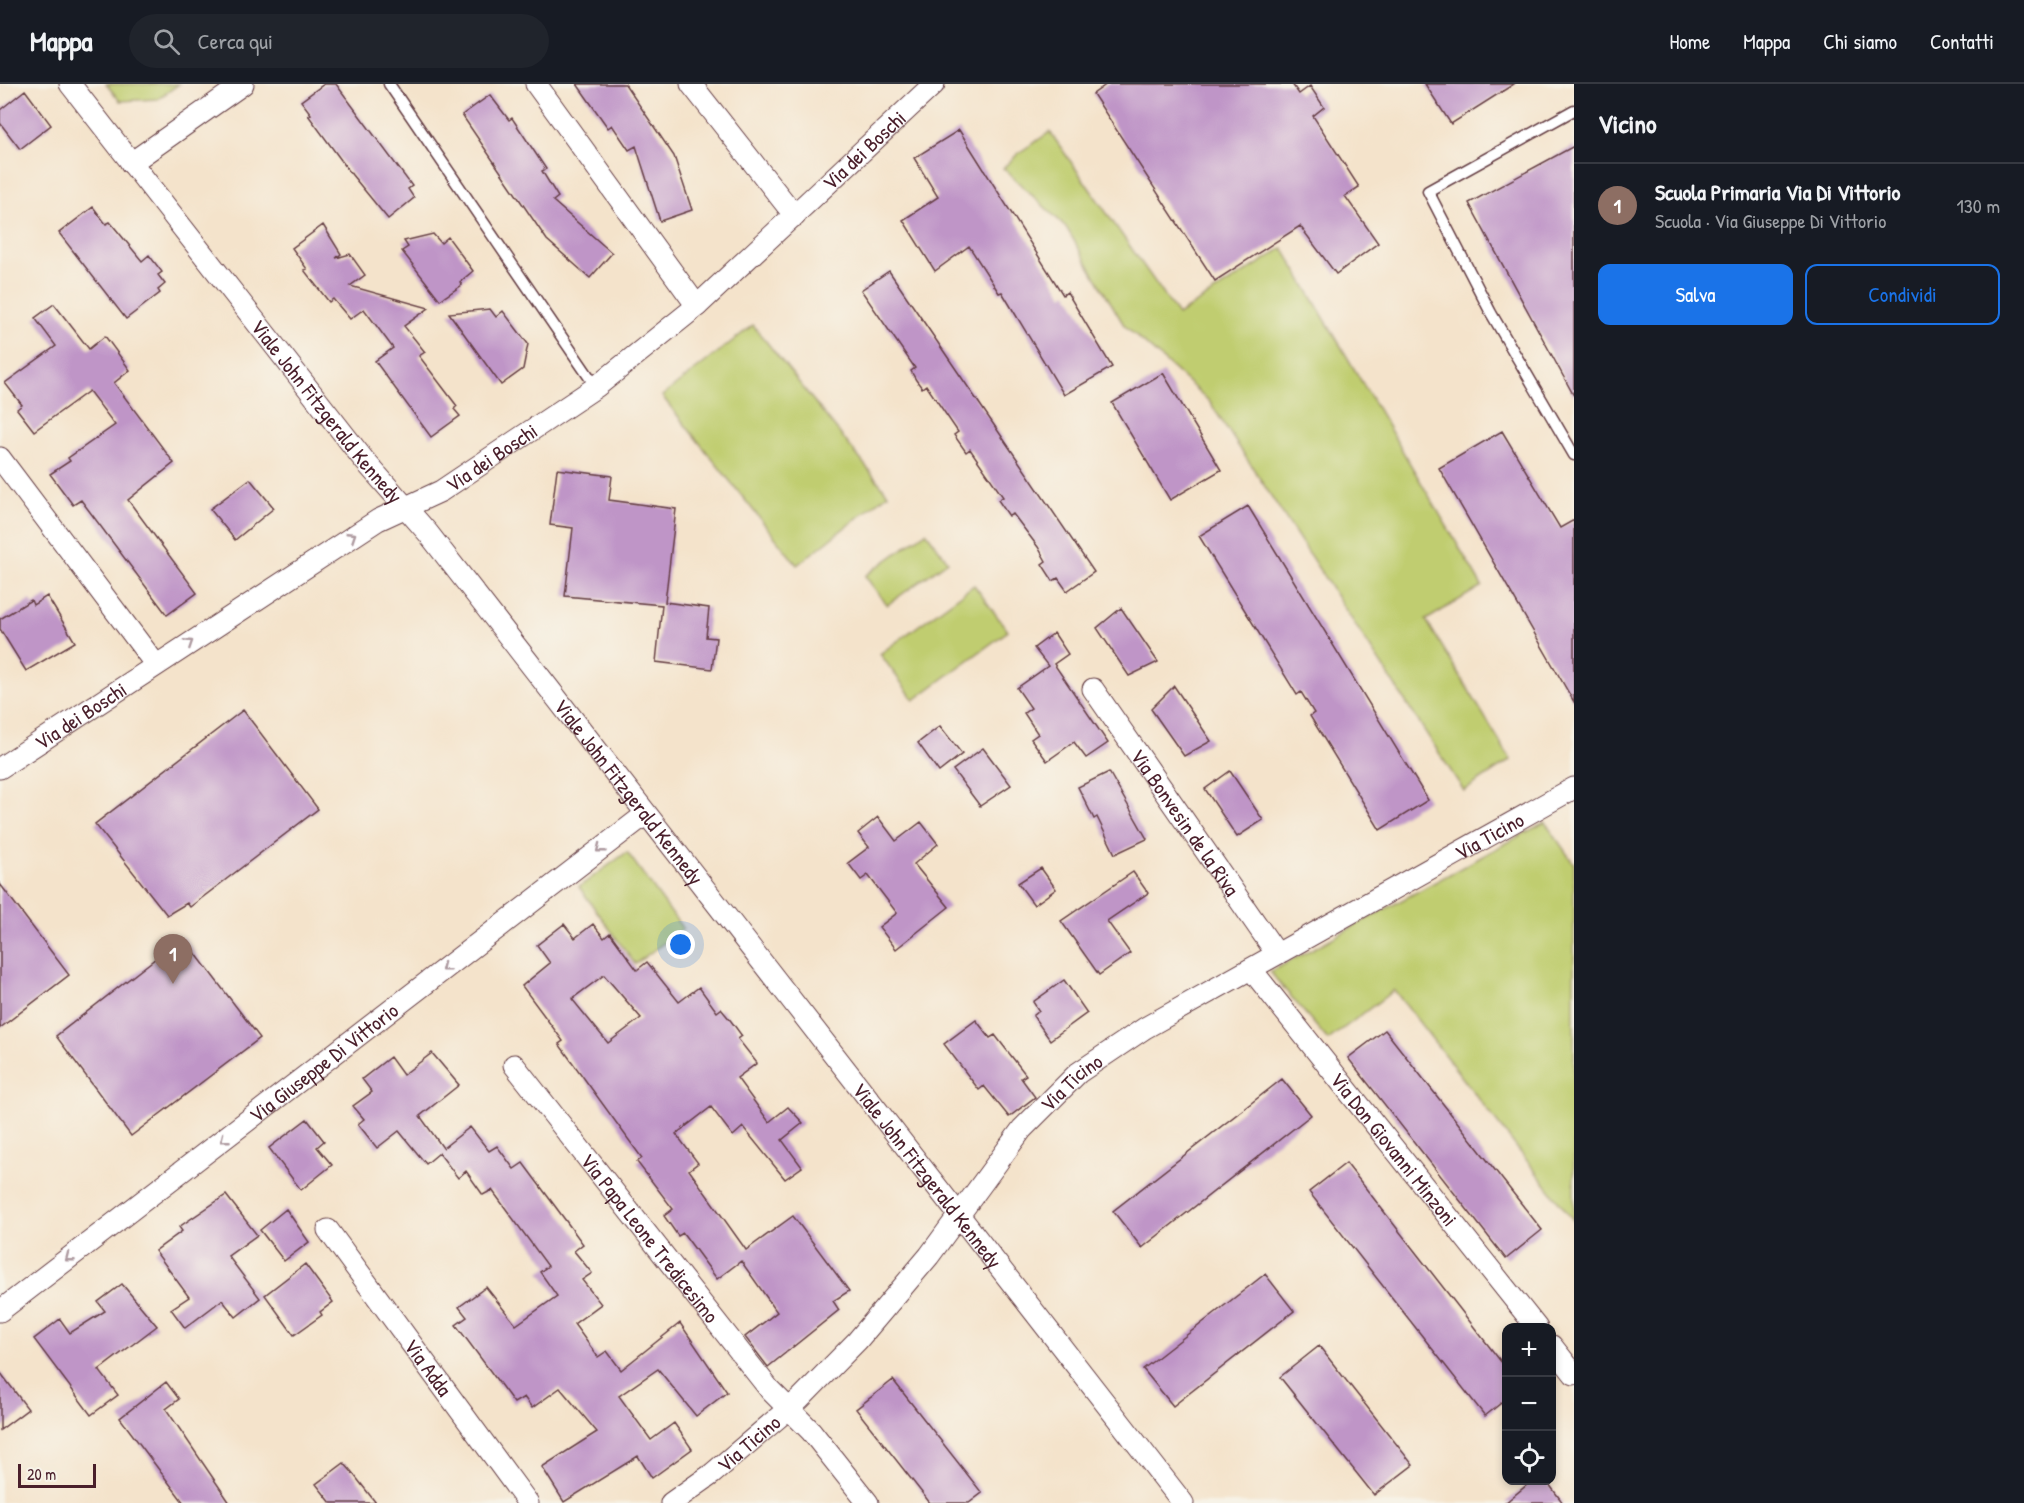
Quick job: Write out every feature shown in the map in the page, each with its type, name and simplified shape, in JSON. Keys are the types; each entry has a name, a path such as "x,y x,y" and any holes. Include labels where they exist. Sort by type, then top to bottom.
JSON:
{"street":[{"name":"Viale John Fitzgerald Kennedy","path":"70,84 364,460 405,507 646,814 1183,1503"},
{"path":"131,163 243,84"},
{"path":"536,84 697,306"},
{"path":"691,84 795,216"},
{"name":"Via dei Boschi","path":"0,768 378,520 441,491 596,387 697,306 934,84"},
{"path":"0,458 156,665"},
{"name":"Via Bonvesin de la Riva","path":"1094,689 1277,954"},
{"name":"Via Ticino","path":"671,1503 712,1474 788,1409 880,1314 961,1216 1022,1129 1078,1073 1145,1028 1574,788"},
{"name":"Via Giuseppe Di Vittorio","path":"0,1311 646,814"},
{"name":"Via Don Giovanni Minzoni","path":"1251,969 1533,1323"},
{"name":"Via Papa Leone Tredicesimo","path":"514,1065 770,1390 811,1431 868,1503"},
{"name":"Via Adda","path":"328,1230 528,1503"},
{"path":"1556,1352 1574,1374"}],"lane":[{"path":"389,84 596,387"},
{"path":"1574,110 1428,191 1491,313 1574,454"}],"green space":[{"path":"106,84 179,84 158,99 120,101"},
{"path":"1050,132 1178,315 1283,248 1482,586 1426,620 1511,760 1464,791 1209,401 1124,325 1066,227 1003,168 1020,152"},
{"path":"753,325 888,494 797,565 662,396"},
{"path":"926,532 948,561 887,605 865,576"},
{"path":"974,585 1008,631 914,700 880,654"},
{"path":"1545,822 1574,864 1574,1221 1394,990 1328,1040 1270,972"},
{"path":"627,852 683,929 635,964 579,887"}],"building":[{"path":"324,84 336,84 412,186 408,189 414,198 388,219 352,175 308,115 311,114 301,101"},
{"path":"577,84 625,84 674,156 692,210 660,221 636,146 629,150 612,125 608,128"},
{"path":"1107,84 1292,84 1299,94 1310,86 1324,107 1313,116 1359,187 1345,196 1378,243 1336,274 1300,226 1215,281 1093,94"},
{"path":"1425,84 1514,84 1451,124"},
{"path":"25,90 51,125 20,149 0,123 0,110"},
{"path":"490,95 509,120 512,118 546,169 542,171 558,197 553,201 612,253 590,278 547,240 462,115"},
{"path":"959,130 1063,295 1067,292 1112,367 1064,395 1002,292 999,293 969,246 935,271 903,220 938,197 914,158"},
{"path":"1574,146 1574,396 1469,203"},
{"path":"93,207 106,224 110,222 142,261 149,255 162,272 158,275 165,284 158,290 160,293 126,319 59,233"},
{"path":"323,225 341,254 336,258 350,254 365,275 350,286 429,308 404,326 425,352 419,356 457,406 454,409 460,416 431,437 375,361 393,348 364,309 350,319 333,299 329,302 304,270 307,269 292,248"},
{"path":"433,234 441,243 448,237 473,271 460,282 462,285 440,300 402,251 408,247 404,241"},
{"path":"889,271 1094,572 1067,591 1058,578 1053,581 1042,564 1046,561 1038,547 1013,514 1009,516 998,500 1003,497 970,449 966,452 954,435 958,432 926,385 922,388 916,380 911,371 915,368 861,290"},
{"path":"54,304 89,349 105,336 130,370 114,383 174,463 128,500 197,593 167,615 81,500 73,505 50,474 70,461 68,458 115,425 89,391 34,431 17,409 22,405 5,383 56,346 35,318"},
{"path":"490,309 496,317 503,311 528,344 523,369 501,385 449,313"},
{"path":"1163,373 1221,470 1170,500 1112,403"},
{"path":"1502,431 1560,528 1574,520 1574,702 1439,468"},
{"path":"557,469 612,476 609,500 676,509 665,602 709,608 706,637 716,638 712,669 656,662 662,605 565,596 573,528 550,525"},
{"path":"250,479 274,508 235,540 210,509"},
{"path":"1248,506 1428,800 1380,830 1310,716 1314,713 1301,692 1297,695 1199,536"},
{"path":"47,596 75,642 26,671 0,629 0,619 31,600 33,605"},
{"path":"1121,608 1158,662 1129,676 1097,628"},
{"path":"1054,633 1068,654 1054,664 1108,743 1086,758 1074,742 1047,761 1031,739 1038,734 1024,713 1031,708 1017,688 1048,666 1034,648"},
{"path":"1174,686 1211,741 1184,756 1151,709"},
{"path":"243,710 318,809 190,907 187,903 167,915 95,824"},
{"path":"940,726 962,754 939,772 918,743"},
{"path":"983,748 1011,785 980,806 953,770"},
{"path":"1230,771 1263,820 1237,837 1205,789"},
{"path":"1109,772 1147,839 1115,854 1097,817 1094,819 1078,787"},
{"path":"878,817 896,841 921,822 938,844 914,864 949,907 896,949 879,927 897,913 868,875 861,880 848,863 869,847 858,833"},
{"path":"1041,868 1056,889 1034,905 1018,883"},
{"path":"1133,872 1148,893 1107,921 1130,953 1099,975 1061,921"},
{"path":"0,884 69,975 0,1028"},
{"path":"564,924 575,938 593,924 604,938 610,933 637,970 647,962 679,1002 699,987 717,1012 721,1009 731,1021 742,1036 738,1039 757,1063 737,1078 769,1122 788,1107 803,1123 782,1140 802,1167 785,1179 743,1127 733,1136 711,1107 676,1134 698,1163 689,1170 746,1250 793,1216 849,1291 833,1301 839,1310 768,1367 745,1337 777,1312 741,1261 717,1279 683,1233 678,1236 664,1216 673,1209 637,1162 642,1158 559,1044 563,1041 522,986 550,963 537,945","holes":["604,975 641,1018 608,1043 572,999"]},
{"path":"183,937 260,1038 131,1136 56,1036"},
{"path":"1064,980 1087,1013 1050,1040 1033,1016 1039,1011 1033,1002"},
{"path":"976,1020 990,1038 995,1035 1026,1075 1021,1078 1035,1097 1009,1117 984,1086 979,1090 944,1044"},
{"path":"1385,1030 1542,1230 1506,1259 1348,1058"},
{"path":"432,1053 459,1085 420,1116 443,1148 470,1127 489,1151 497,1146 514,1169 523,1163 583,1244 574,1251 592,1273 582,1280 601,1304 574,1324 598,1357 607,1351 621,1370 680,1323 727,1392 696,1416 658,1369 619,1396 651,1440 674,1423 692,1449 652,1478 638,1456 564,1502 542,1467 597,1432 560,1388 532,1408 524,1397 514,1403 456,1325 467,1317 459,1307 486,1287 516,1325 557,1296 540,1272 548,1266 492,1190 483,1195 466,1171 458,1178 439,1153 426,1164 399,1131 377,1148 358,1124 364,1119 353,1106 372,1092 362,1079 390,1057 403,1075"},
{"path":"1282,1079 1311,1115 1142,1248 1113,1211"},
{"path":"307,1119 324,1141 317,1147 332,1165 301,1190 269,1148"},
{"path":"1346,1163 1502,1363 1502,1402 1485,1416 1309,1192"},
{"path":"226,1195 257,1235 228,1256 260,1298 236,1317 222,1300 185,1328 171,1309 189,1297 155,1251 182,1231 179,1227"},
{"path":"286,1209 309,1242 284,1261 260,1230"},
{"path":"305,1264 333,1302 320,1312 322,1315 294,1335 265,1295"},
{"path":"1265,1274 1294,1311 1173,1406 1143,1369"},
{"path":"122,1284 157,1326 99,1370 118,1395 91,1415 34,1339 60,1319 70,1333 105,1311 98,1302"},
{"path":"1319,1346 1413,1465 1374,1495 1280,1377"},
{"path":"0,1372 28,1409 0,1430"},
{"path":"893,1380 982,1493 969,1503 930,1503 856,1409"},
{"path":"166,1382 179,1399 166,1409 230,1503 184,1503 120,1418"},
{"path":"344,1463 376,1503 331,1503 316,1484"},
{"path":"1527,1485 1550,1485 1563,1503 1505,1503"}],"place":[{"name":"Scuola Primaria Via Di Vittorio","path":"173,984"}]}
